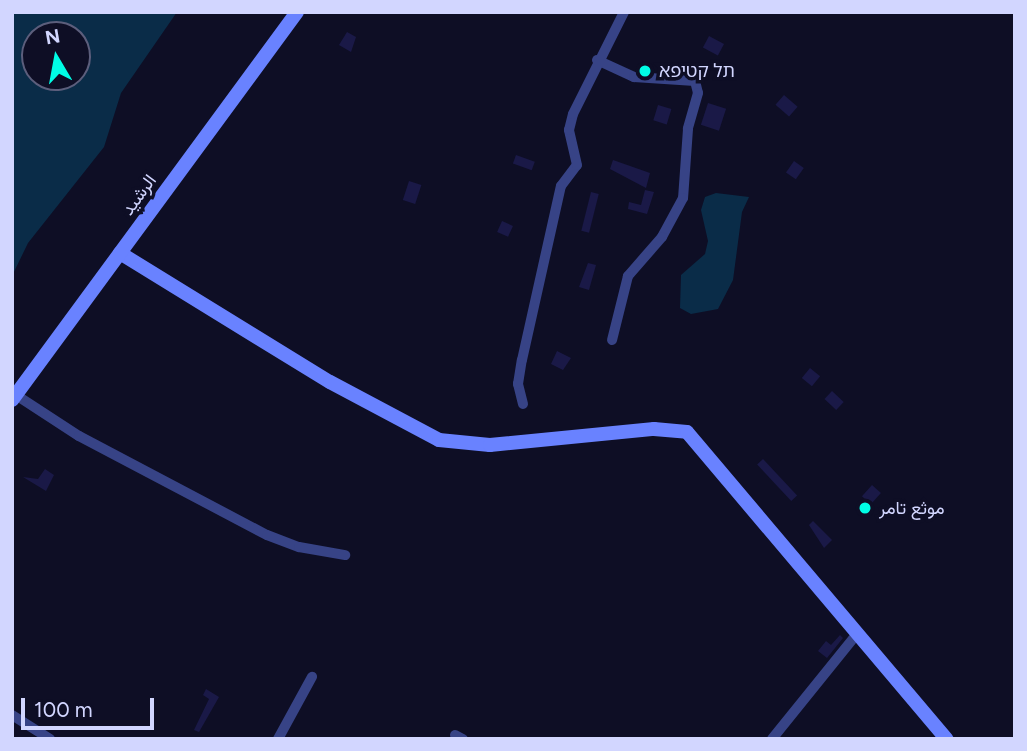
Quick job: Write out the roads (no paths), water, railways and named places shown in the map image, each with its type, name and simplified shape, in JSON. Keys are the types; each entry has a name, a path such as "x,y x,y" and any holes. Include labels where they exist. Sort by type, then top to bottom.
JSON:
{"street":[{"name":"الرشيد","path":"14,398 297,12"},
{"path":"523,404 518,384 522,360 561,186 577,165 569,130 573,114 597,61 624,12"},
{"path":"597,61 634,77 695,80 698,93 688,128 683,198 662,237 628,276 612,340"},
{"path":"120,253 330,382 439,440 490,445 653,429 687,432 855,636 946,739"},
{"path":"14,398 79,436 267,535 299,547 345,555"},
{"path":"772,739 855,636"},
{"path":"278,739 312,677"},
{"path":"12,715 50,739"}],"water":[{"path":"12,12 177,12 121,93 104,147 28,243 12,276"},
{"path":"716,193 749,197 742,212 733,280 718,309 691,314 680,308 681,275 705,254 708,241 701,210 705,197"}],"place":[{"name":"תל קטיפא","path":"645,71"},
{"name":"موثع تامر","path":"865,508"}]}
